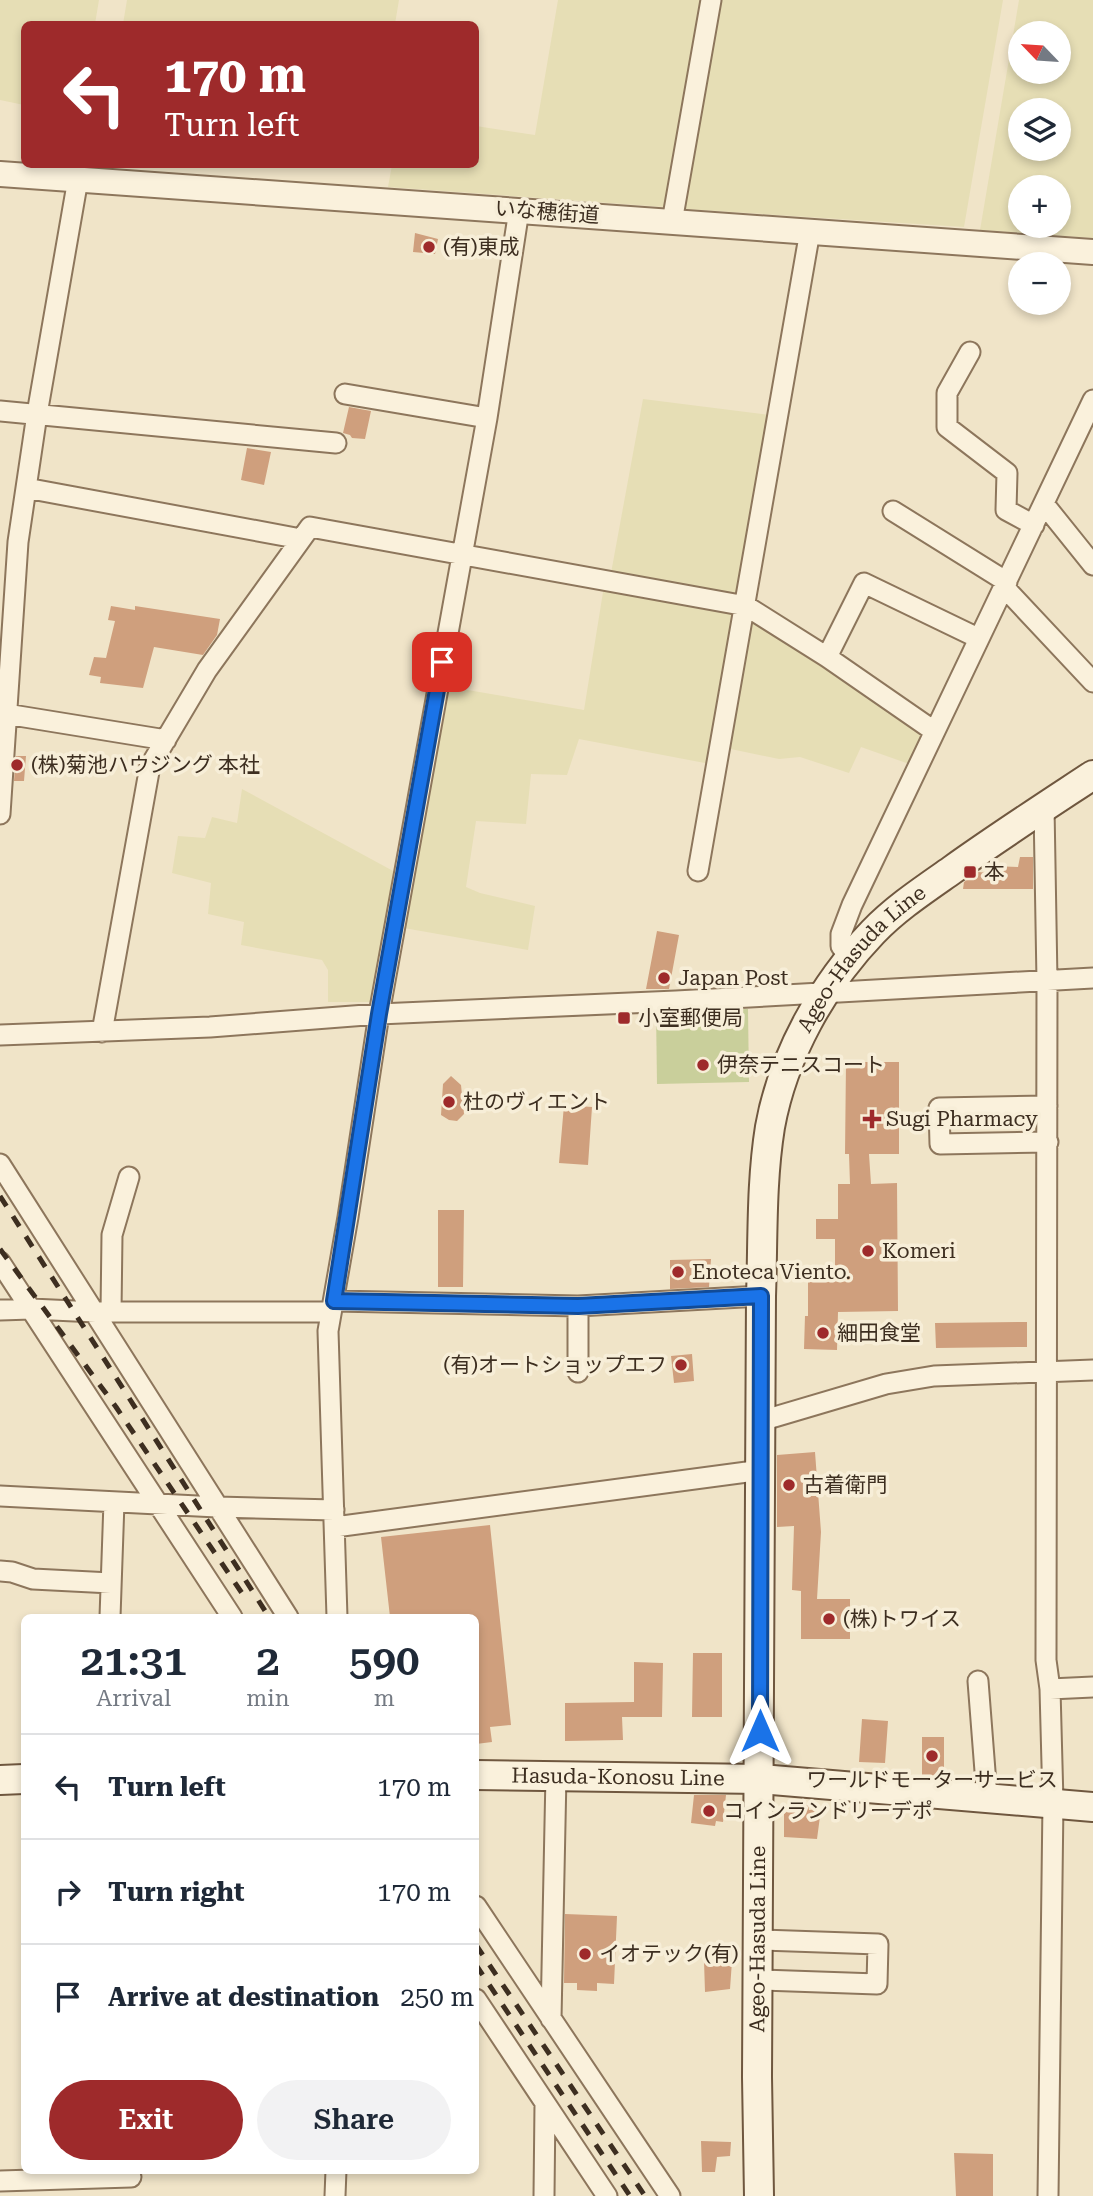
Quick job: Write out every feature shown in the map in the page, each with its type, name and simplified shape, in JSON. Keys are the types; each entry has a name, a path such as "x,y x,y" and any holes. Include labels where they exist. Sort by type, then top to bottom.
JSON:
{"main road":[{"name":"Ageo-Hasuda Line","path":"759,2196 761,1296 764,1173 770,1126 788,1067 803,1031 824,993 874,931 897,910 1093,775"},
{"name":"Hasuda-Konosu Line","path":"479,1775 760,1779 1093,1807"},
{"path":"0,1780 21,1779"}],"street":[{"path":"672,222 711,0"},
{"name":"いな穂街道","path":"0,174 1093,252"},
{"path":"0,814 3,707 18,542 37,414 78,179"},
{"path":"337,1614 328,1331 379,1014 487,418 519,210"},
{"path":"698,871 810,231"},
{"path":"970,352 947,393 947,427 1007,473 1006,510 1034,525"},
{"path":"345,394 487,418"},
{"path":"850,958 841,946 841,934 852,905 1093,400"},
{"path":"0,411 336,443"},
{"path":"26,488 301,539"},
{"path":"1044,504 1093,565"},
{"path":"893,511 1006,584 1093,682"},
{"path":"103,1032 150,766 207,670 310,527 746,606 827,657 934,731"},
{"path":"827,657 864,583 978,638"},
{"path":"3,707 166,740"},
{"path":"1044,807 1048,1142 1046,1660 1050,1689 1053,1802 1048,2196"},
{"path":"0,1035 210,1027 379,1014 1093,978"},
{"path":"1047,1106 939,1108 940,1144 1048,1142"},
{"path":"0,1164 103,1312 217,1507 286,1614"},
{"path":"103,1312 112,1235 129,1177"},
{"path":"0,1262 230,1614"},
{"path":"0,1310 103,1312 332,1307 578,1306 761,1296"},
{"path":"578,1306 578,1372"},
{"path":"761,1422 886,1384 934,1376 1093,1370"},
{"path":"0,1496 217,1507 334,1519 762,1470"},
{"path":"110,1614 114,1502"},
{"path":"0,1571 12,1572 33,1580 111,1583"},
{"path":"978,1681 987,1797"},
{"path":"1050,1689 1093,1687"},
{"path":"551,2019 556,1775"},
{"path":"479,1911 670,2196"},
{"path":"759,1940 878,1944 877,1984 759,1980"},
{"path":"479,2004 607,2196"},
{"path":"544,2196 545,2104"},
{"path":"335,2196 336,2174"},
{"path":"0,2181 131,2181"}],"shaded area":[{"path":"0,0 99,0 96,21 21,21 21,104 0,100"},
{"path":"127,0 399,0 396,21 124,21"},
{"path":"558,0 701,0 665,207 388,187 391,168 479,168 479,126 535,135"},
{"path":"721,0 1003,0 964,227 685,209"},
{"path":"1019,0 1093,0 1093,238 1071,236 1071,175 1008,175 1008,232 980,230 1008,65 1008,84 1071,84 1071,21 1015,21"},
{"path":"643,399 770,415 740,594 611,573"},
{"path":"604,586 737,611 710,764 579,739 567,775 531,774 526,824 476,821 466,887 535,906 528,950 404,928 450,687 584,710"},
{"path":"749,615 926,736 912,765 861,747 849,773 800,757 779,759 726,748"},
{"path":"242,789 395,872 370,1002 328,1002 328,970 322,960 241,945 244,922 208,914 211,883 172,873 178,836 205,838 212,817 237,823"}],"green space":[{"path":"748,1009 749,1082 657,1084 656,1011"}],"building":[{"path":"415,233 438,239 435,254 413,252"},
{"path":"349,407 371,411 365,439 352,438 343,433"},
{"path":"247,448 271,452 264,485 241,480"},
{"path":"111,606 135,610 135,606 220,619 217,635 203,655 154,647 143,688 100,683 101,677 89,675 94,657 106,658 115,621 108,620"},
{"path":"16,756 26,756 24,781 14,781"},
{"path":"1020,857 1033,857 1033,889 963,889 964,882 978,872 989,873 992,866 1018,867"},
{"path":"657,931 679,935 669,989 646,989"},
{"path":"846,1062 899,1062 899,1154 869,1154 871,1184 897,1183 898,1311 838,1312 837,1350 804,1349 808,1282 835,1281 835,1239 816,1239 816,1219 838,1219 838,1184 850,1184 849,1154 845,1154"},
{"path":"451,1076 461,1085 464,1114 457,1121 441,1115 443,1084"},
{"path":"564,1105 592,1107 588,1165 559,1163"},
{"path":"438,1210 464,1210 463,1287 438,1287"},
{"path":"711,1259 709,1287 670,1289 670,1260"},
{"path":"1027,1322 1027,1347 936,1348 935,1323"},
{"path":"692,1354 694,1381 674,1383 671,1356"},
{"path":"815,1452 821,1532 817,1599 850,1599 850,1639 801,1639 801,1591 792,1590 794,1526 777,1527 777,1455"},
{"path":"490,1525 511,1725 490,1727 492,1742 479,1744 479,1614 390,1614 381,1537"},
{"path":"693,1653 722,1653 722,1717 692,1717"},
{"path":"634,1662 663,1663 662,1717 622,1717 623,1740 565,1741 565,1703 634,1702"},
{"path":"862,1719 888,1721 885,1763 859,1762"},
{"path":"922,1737 944,1737 944,1777 922,1776"},
{"path":"694,1795 726,1795 723,1822 716,1821 715,1826 691,1823"},
{"path":"808,1805 809,1810 821,1809 817,1839 784,1837 784,1814 794,1806"},
{"path":"565,1914 617,1916 614,1984 597,1983 597,1991 577,1990 577,1983 564,1983"},
{"path":"704,1961 732,1961 730,1989 705,1992"},
{"path":"701,2141 731,2142 730,2156 717,2157 715,2172 702,2172"},
{"path":"954,2153 993,2154 993,2196 956,2196"}],"railway":[{"path":"0,1196 267,1614"},
{"path":"0,1249 116,1407 248,1602"},
{"path":"479,1949 645,2196"},
{"path":"479,1970 630,2196"}],"place":[{"name":"(有)東成","path":"429,247"},
{"name":"(株)菊池ハウジング 本社","path":"17,765"},
{"name":"本","path":"970,872"},
{"name":"Japan Post","path":"664,978"},
{"name":"小室郵便局","path":"624,1018"},
{"name":"伊奈テニスコート","path":"703,1065"},
{"name":"杜のヴィエント","path":"449,1102"},
{"name":"Sugi Pharmacy","path":"872,1119"},
{"name":"Komeri","path":"868,1251"},
{"name":"Enoteca Viento.","path":"678,1272"},
{"name":"細田食堂","path":"823,1333"},
{"name":"(有)オートショップエフ","path":"681,1365"},
{"name":"古着衛門","path":"789,1485"},
{"name":"(株)トワイス","path":"829,1619"},
{"name":"ワールドモーターサービス","path":"932,1756"},
{"name":"コインランドリーデポ","path":"709,1811"},
{"name":"イオテック(有)","path":"585,1954"}],"route":[{"path":"442,662 379,1014 334,1301 578,1306 761,1296 760,1731"}]}
